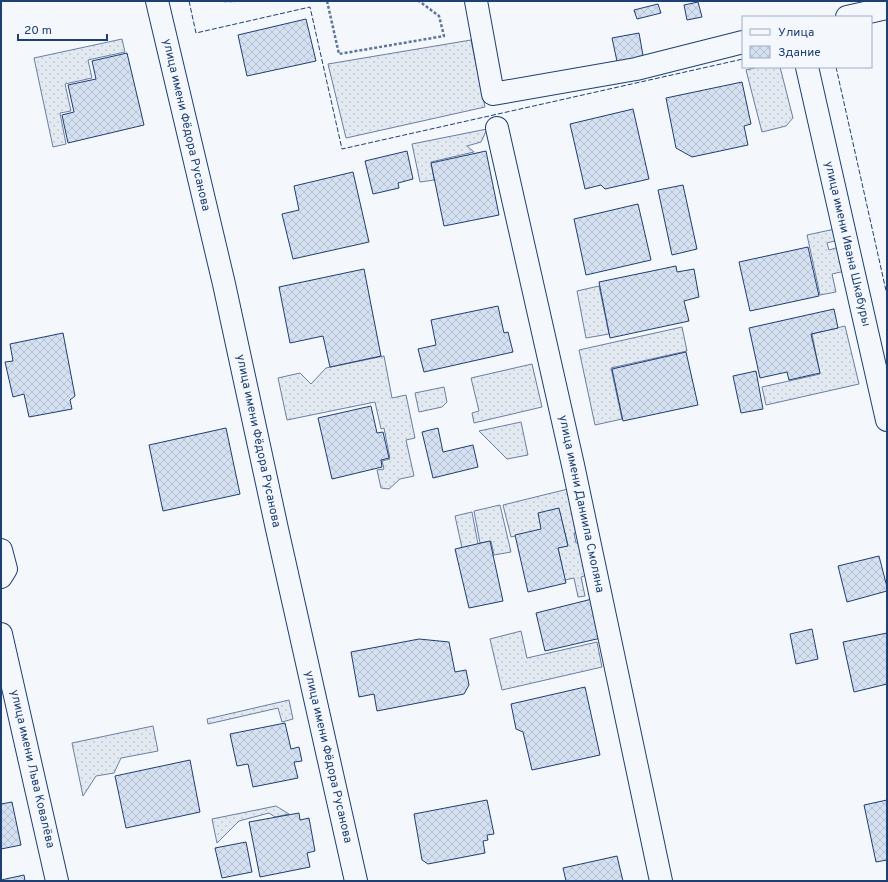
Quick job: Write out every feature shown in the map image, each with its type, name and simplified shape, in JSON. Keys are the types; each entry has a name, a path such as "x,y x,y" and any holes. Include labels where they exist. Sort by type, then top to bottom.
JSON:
{"street":[{"name":"улица имени Фёдора Русанова","path":"157,1 224,284 356,881"},
{"path":"476,1 493,94 636,69 742,42"},
{"path":"851,16 887,8"},
{"name":"улица имени Ивана Шкабуры","path":"807,68 887,420"},
{"name":"улица имени Даниила Смоляна","path":"497,128 573,465 661,881"},
{"path":"1,550 6,569 1,577"},
{"name":"улица имени Льва Ковалёва","path":"1,634 57,881"}],"path":[{"path":"224,1 234,1"},
{"path":"327,1 339,54 444,36 439,16 419,1"}],"shaded area":[{"path":"122,39 125,52 88,60 92,78 65,84 71,111 60,113 66,144 53,147 34,58"},
{"path":"471,40 485,107 346,138 328,64"},
{"path":"754,68 780,68 793,118 786,126 762,132 746,70"},
{"path":"487,129 481,142 467,146 474,152 431,162 434,180 420,182 412,144"},
{"path":"835,229 838,240 827,243 829,250 839,247 845,271 832,274 836,292 820,295 807,235"},
{"path":"599,286 609,334 586,338 577,291"},
{"path":"845,326 859,384 766,405 762,387 820,374 812,334"},
{"path":"682,327 687,351 611,368 622,419 595,425 579,350"},
{"path":"384,356 392,398 406,395 415,438 406,440 414,476 400,479 389,489 381,488 377,470 384,469 382,461 390,459 384,428 381,429 375,402 287,420 278,378 300,373 311,384 326,368"},
{"path":"532,364 542,407 474,423 472,413 479,411 471,378"},
{"path":"444,387 447,402 442,407 419,412 415,393"},
{"path":"521,422 528,455 507,459 479,431"},
{"path":"572,488 582,531 574,533 576,543 585,542 593,573 581,577 585,596 578,597 574,578 565,580 558,548 568,545 559,510 543,530 511,537 503,505"},
{"path":"500,505 511,552 494,555 491,541 480,543 474,511"},
{"path":"472,512 478,544 462,548 455,516"},
{"path":"521,631 527,658 597,642 602,667 502,690 490,639"},
{"path":"289,700 293,719 282,722 278,708 208,724 207,719"},
{"path":"153,726 158,751 121,758 114,773 96,776 83,796 72,743"},
{"path":"276,806 289,814 275,817 269,813 239,821 217,843 212,819"}],"building":[{"path":"698,2 702,17 687,20 684,5"},
{"path":"658,4 661,13 637,19 634,10"},
{"path":"306,19 316,61 247,76 238,35"},
{"path":"639,33 644,61 618,66 612,38"},
{"path":"127,53 144,125 68,143 62,115 74,112 68,85 96,79 92,61"},
{"path":"742,82 751,124 744,126 748,145 692,157 676,148 666,98"},
{"path":"633,109 649,179 605,189 601,185 585,189 570,124"},
{"path":"407,151 413,179 398,183 399,188 373,194 365,161"},
{"path":"486,151 499,215 444,226 431,163"},
{"path":"353,172 369,242 293,259 282,214 299,210 294,186"},
{"path":"683,185 697,249 672,255 658,190"},
{"path":"638,204 651,260 586,275 574,219"},
{"path":"808,247 819,296 750,311 739,262"},
{"path":"676,266 677,272 694,269 699,297 684,301 689,321 610,338 599,282"},
{"path":"364,269 381,356 330,367 323,336 290,343 279,287"},
{"path":"498,306 504,333 508,332 513,352 424,372 418,349 436,345 431,320"},
{"path":"834,309 838,328 811,334 820,373 789,380 787,372 760,378 749,328"},
{"path":"63,333 75,396 70,400 72,409 29,417 24,394 13,397 5,362 13,361 10,344"},
{"path":"686,352 698,405 623,421 612,369"},
{"path":"756,371 763,409 741,413 733,376"},
{"path":"371,406 377,433 383,432 389,458 381,460 382,467 332,479 318,418"},
{"path":"226,428 240,494 163,511 149,445"},
{"path":"438,428 443,452 473,445 478,467 433,478 422,432"},
{"path":"559,508 568,546 558,548 566,583 528,592 515,535 541,529 538,513"},
{"path":"490,541 503,601 469,608 455,549"},
{"path":"879,556 887,591 847,602 838,566"},
{"path":"592,599 601,638 545,651 536,613"},
{"path":"812,629 818,659 796,664 790,634"},
{"path":"887,633 887,684 854,692 843,642"},
{"path":"419,639 449,642 455,672 466,670 469,685 464,694 377,711 374,694 359,697 351,652"},
{"path":"585,687 600,755 532,770 523,732 516,729 511,704"},
{"path":"285,723 291,749 299,747 302,761 294,762 298,778 253,787 248,764 237,766 230,734"},
{"path":"190,760 200,812 126,828 115,776"},
{"path":"487,800 494,834 487,835 488,840 483,841 485,853 428,864 422,860 414,814"},
{"path":"887,800 887,860 876,862 864,805"},
{"path":"12,802 21,845 1,849 1,804"},
{"path":"299,813 300,820 309,818 315,851 307,853 310,867 260,877 249,822"},
{"path":"246,842 252,872 222,878 215,848"},
{"path":"617,856 623,881 566,881 563,868"},
{"path":"24,875 25,881 1,881 1,880"}],"fence":[{"path":"189,1 196,33 310,7 342,149 742,59"},
{"path":"836,68 887,295"}]}
